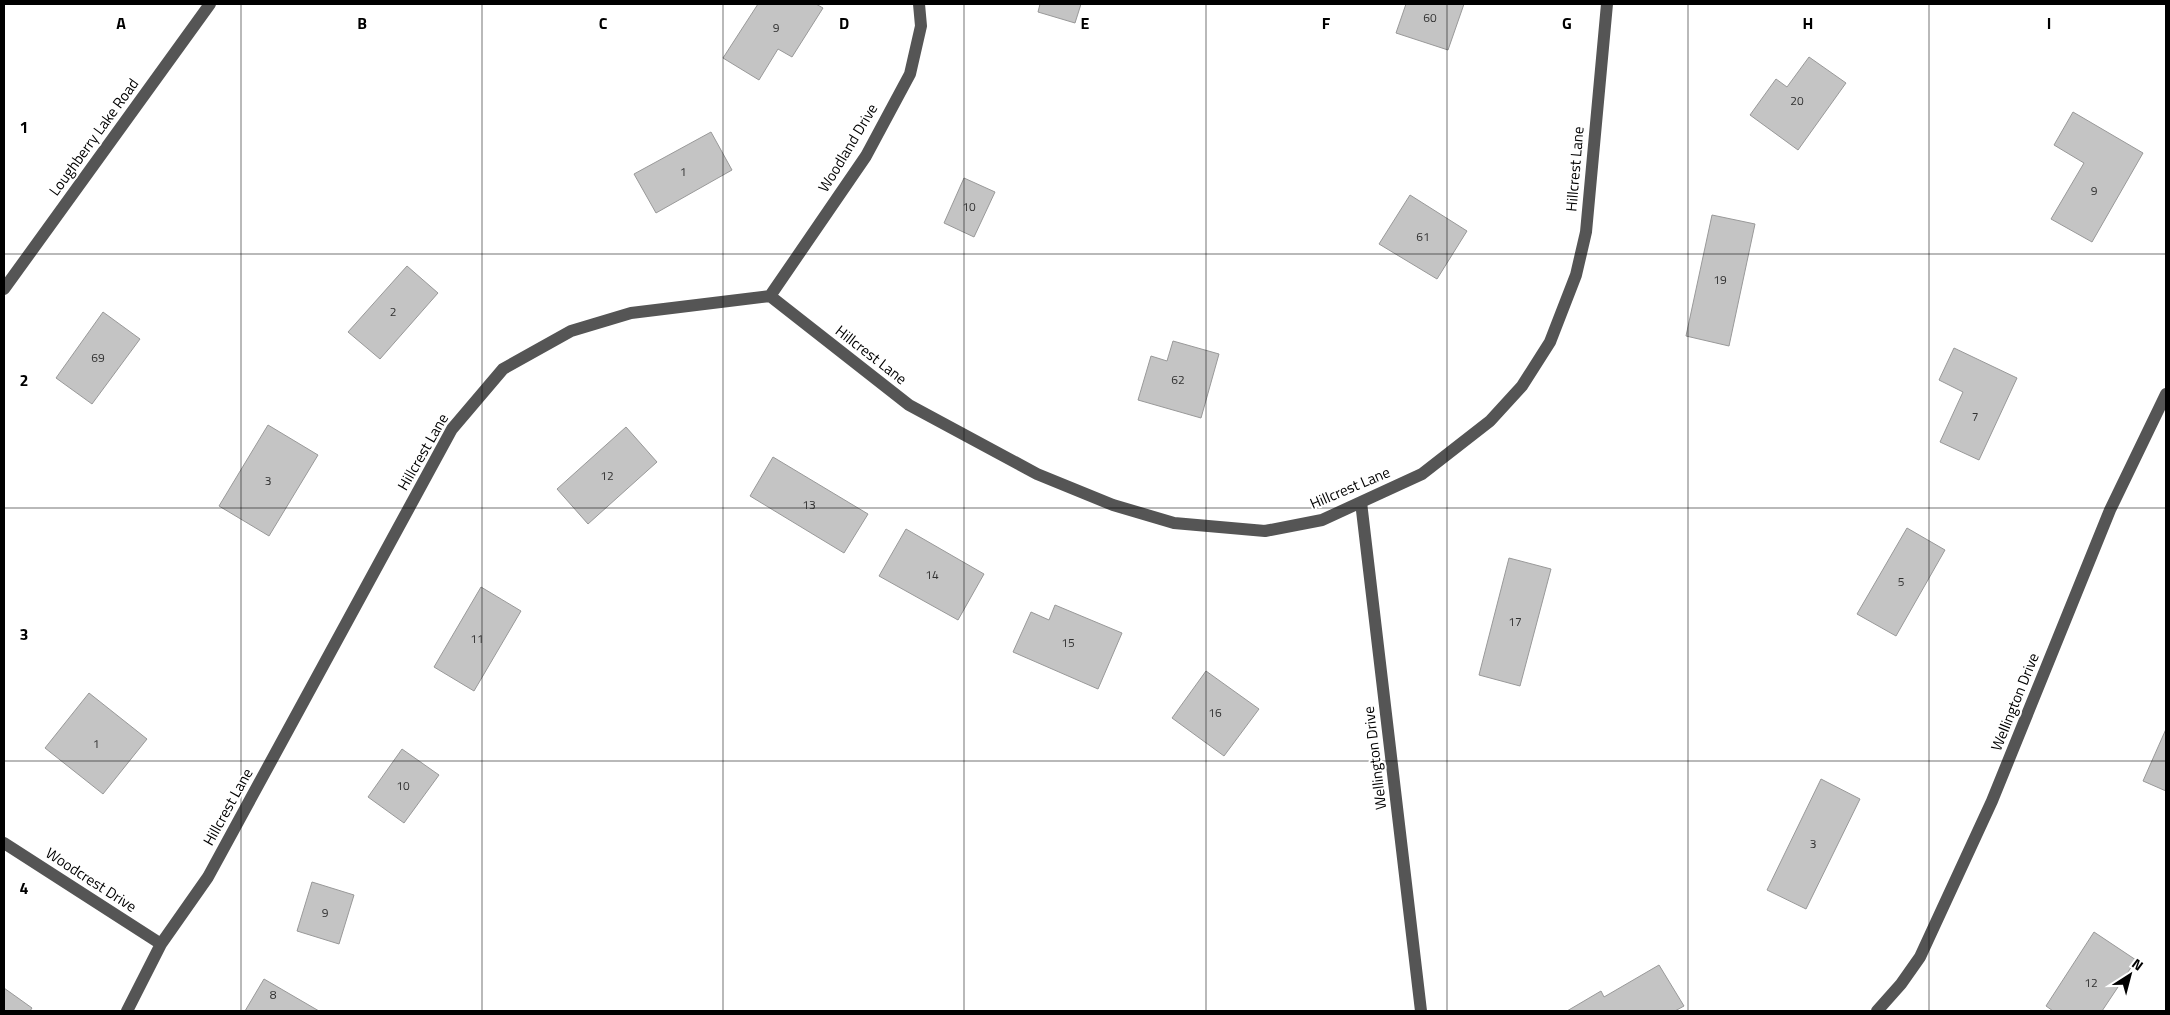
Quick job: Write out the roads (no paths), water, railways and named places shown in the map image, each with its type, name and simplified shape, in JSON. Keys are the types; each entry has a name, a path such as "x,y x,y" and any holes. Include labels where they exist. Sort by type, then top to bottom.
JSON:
{"street":[{"name":"Loughberry Lake Road","path":"4,288 210,4"},
{"name":"Woodland Drive","path":"770,296 866,156 910,74 921,26 919,4"},
{"name":"Hillcrest Lane","path":"127,1011 161,944 208,877 452,429 503,369 571,331 631,313 770,296 909,405 1037,474 1112,505 1174,524 1266,531 1322,520 1422,474 1490,420 1522,386 1550,342 1576,275 1586,232 1607,4"},
{"name":"Wellington Drive","path":"1877,1011 1901,984 1924,949 1992,801 2110,510 2166,394"},
{"name":"Wellington Drive","path":"1361,502 1422,1011"},
{"name":"Woodcrest Drive","path":"4,844 161,944"}]}
